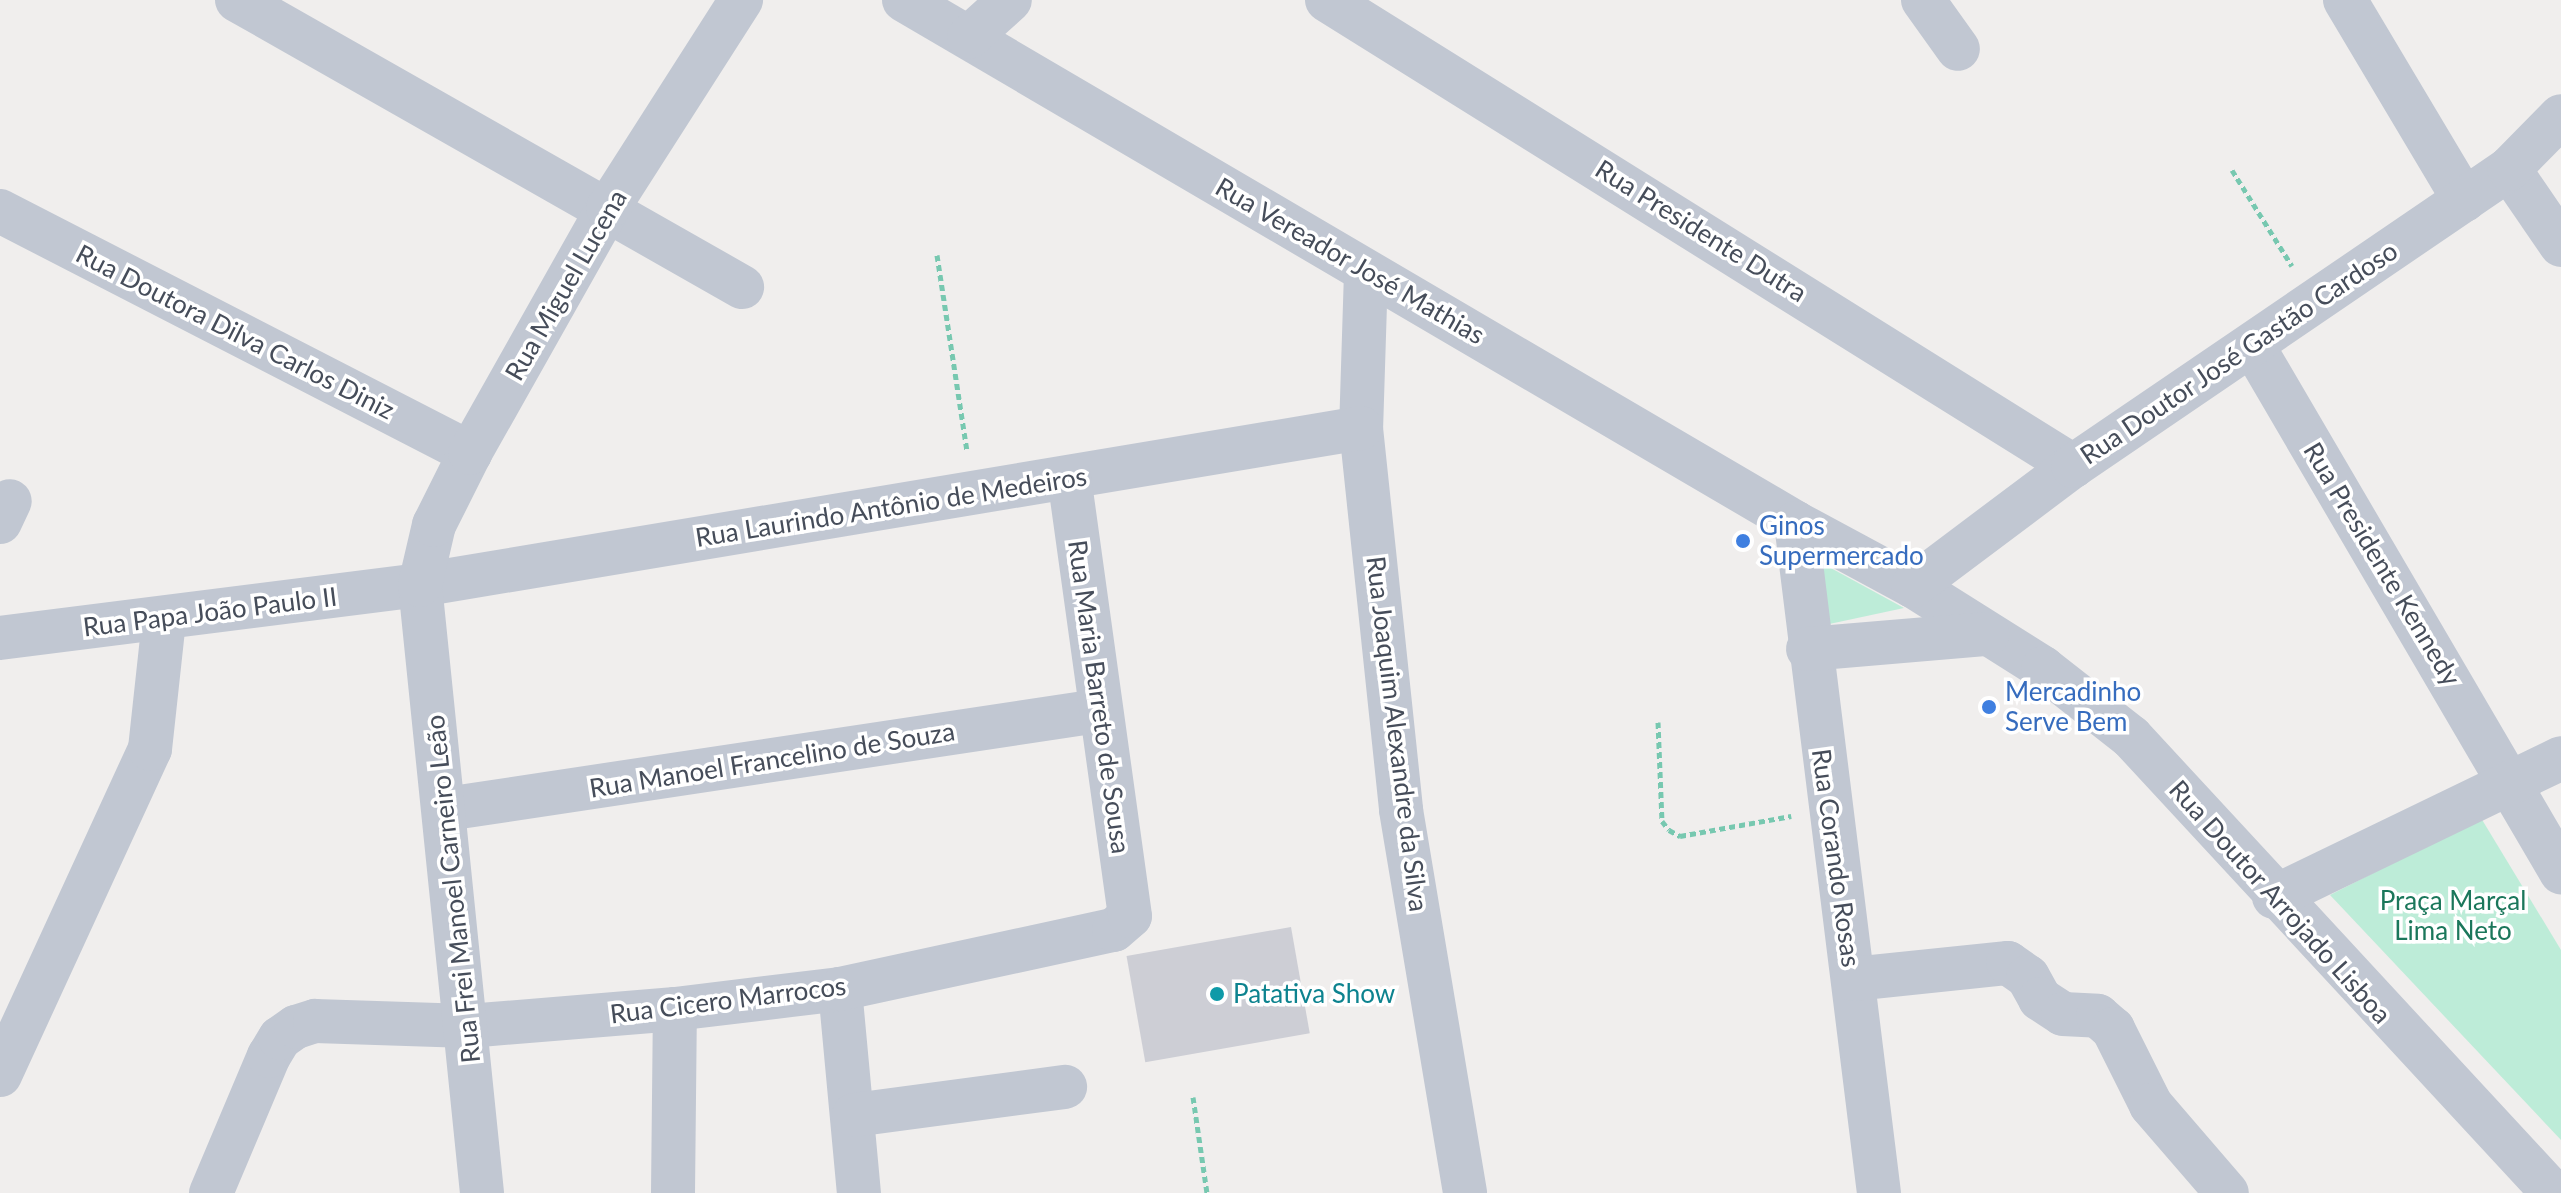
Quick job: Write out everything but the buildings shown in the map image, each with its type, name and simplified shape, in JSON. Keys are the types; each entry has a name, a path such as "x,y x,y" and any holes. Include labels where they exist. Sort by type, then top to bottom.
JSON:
{"street":[{"path":"237,0 608,208 742,287"},
{"name":"Rua Miguel Lucena","path":"420,585 434,525 470,453 608,208 741,0"},
{"name":"Rua Vereador José Mathias","path":"904,0 1796,523 1913,586"},
{"path":"969,37 1010,0"},
{"name":"Rua Presidente Dutra","path":"1327,0 2073,466"},
{"path":"1923,0 1958,49"},
{"path":"2345,0 2464,200"},
{"name":"Rua Doutor José Gastão Cardoso","path":"1913,586 2073,466 2509,169 2561,116"},
{"path":"2509,169 2561,245"},
{"name":"Rua Doutora Dilva Carlos Diniz","path":"0,211 470,453"},
{"name":"Rua Joaquim Alexandre da Silva","path":"1366,272 1361,428 1401,810 1465,1193"},
{"name":"Rua Presidente Kennedy","path":"2253,346 2511,783"},
{"name":"Rua Laurindo Antônio de Medeiros","path":"420,585 1361,428"},
{"name":"Rua Maria Barreto de Sousa","path":"1069,477 1098,711 1130,916"},
{"name":"Rua Corando Rosas","path":"1796,523 1808,649 1879,1193"},
{"name":"Rua Papa João Paulo II","path":"0,638 164,620 420,585"},
{"name":"Rua Frei Manoel Carneiro Leão","path":"420,585 446,809 482,1193"},
{"name":"Rua Doutor Arrojado Lisboa","path":"1913,586 2043,668 2131,737 2274,897 2553,1193"},
{"path":"0,1075 150,749 164,620"},
{"path":"1808,649 1987,634"},
{"name":"Rua Manoel Francelino de Souza","path":"446,809 1098,711"},
{"path":"2274,897 2561,758"},
{"path":"2511,783 2561,872"},
{"name":"Rua Cicero Marrocos","path":"211,1193 280,1038 315,1021 468,1026 675,1009 840,989 1114,930 1130,916"},
{"path":"1853,979 2008,963 2028,977 2040,999 2063,1014 2098,1016 2113,1029 2151,1105 2227,1193"},
{"path":"840,989 859,1193"},
{"path":"673,1193 675,1009"},
{"path":"854,1115 1065,1087"}],"path":[{"path":"2232,170 2313,301"},
{"path":"937,255 973,492"},
{"path":"1658,722 1662,821 1680,836 1828,809"},
{"path":"1193,1097 1207,1193"}],"green space":[{"path":"1818,561 1904,608 1820,626"},
{"name":"Praça Marçal Lima Neto","path":"2481,818 2561,950 2561,1140 2330,895"}],"place":[{"name":"Ginos Supermercado","path":"1743,541"},
{"name":"Mercadinho Serve Bem","path":"1989,707"},
{"name":"Patativa Show","path":"1217,994"}]}
